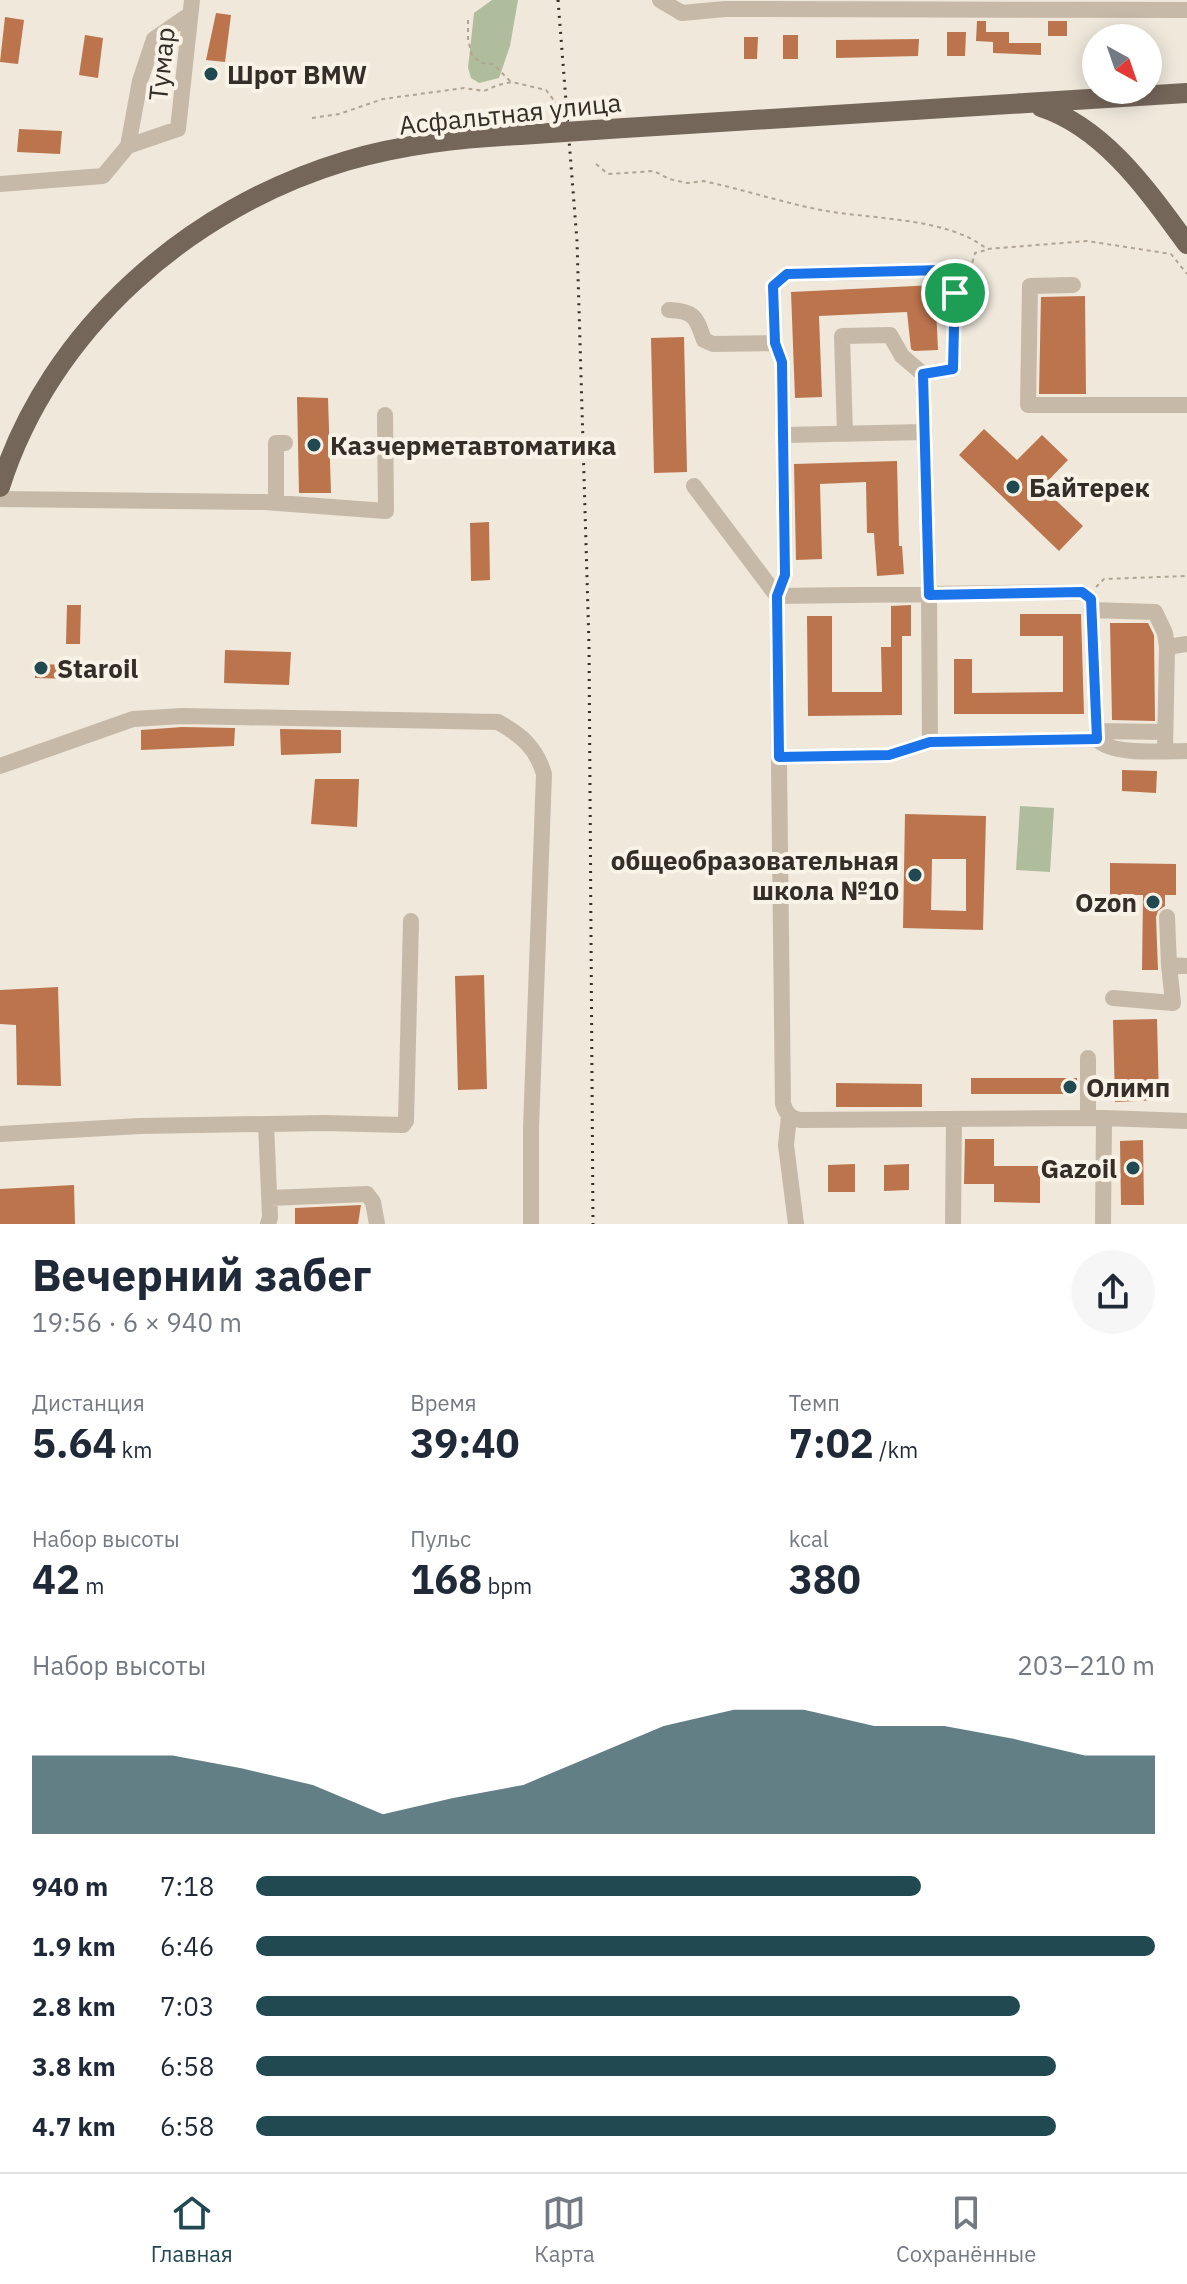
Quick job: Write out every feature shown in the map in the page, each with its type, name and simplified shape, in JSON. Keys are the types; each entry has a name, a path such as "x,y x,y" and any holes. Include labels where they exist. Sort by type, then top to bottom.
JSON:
{"main road":[{"name":"Асфальтная улица","path":"0,487 10,454 43,389 63,359 124,290 212,222 301,176 408,146 465,138 1187,93"},
{"path":"1029,104 1064,115 1106,146 1187,244"}],"street":[{"path":"660,0 682,13 725,9 979,4 1187,10"},
{"path":"0,184 103,176 128,146 140,81 154,39 190,8"},
{"name":"Тумар","path":"128,146 178,129 190,8"},
{"path":"796,1224 786,1145 789,1116 783,1104 777,596 785,575 782,362 775,343 773,286 787,274 942,270 951,277 955,293 953,369 923,374"},
{"path":"1073,285 1030,286 1028,405 1187,405"},
{"path":"669,310 684,310 697,318 704,340 713,344 775,343"},
{"path":"845,434 842,336 890,335 902,356 923,374 930,742"},
{"path":"0,499 276,503 386,511 385,415"},
{"path":"783,435 925,432"},
{"path":"276,503 276,443 285,443"},
{"path":"694,486 777,596"},
{"path":"777,596 1082,592 1090,602 1097,735 1102,746 1187,751"},
{"path":"1090,602 1155,612 1165,633 1167,647 1165,751"},
{"path":"1167,647 1187,644"},
{"path":"0,766 133,719 182,716 498,722 523,737 539,757 544,774 531,1128 531,1224"},
{"path":"779,757 889,755 930,742 1165,732"},
{"path":"1113,998 1173,1003 1167,917"},
{"path":"0,1134 140,1126 403,1125 406,1121 411,921"},
{"path":"1169,965 1187,966"},
{"path":"1088,1058 1096,1118 1103,1224"},
{"path":"789,1116 800,1120 1096,1118 1187,1121"},
{"path":"953,1224 954,1119"},
{"path":"266,1124 268,1224"},
{"path":"269,1198 367,1194 373,1202 377,1224"}],"path":[{"path":"468,20 472,55 481,63 493,64 512,82"},
{"path":"312,118 339,114 383,99 464,88 484,91 512,82 546,90 556,103"},
{"path":"596,164 608,174 654,171 669,179 687,183 703,181 815,209 933,226 976,240 987,249"},
{"path":"955,293 969,276 975,253 987,249 1087,241 1171,254 1187,274"},
{"path":"1090,602 1104,579 1187,576"}],"green space":[{"path":"492,0 518,0 510,46 499,78 479,83 471,78 468,68 474,13"},
{"path":"1020,806 1054,808 1050,872 1016,870"}],"building":[{"path":"216,13 231,15 225,62 206,60"},
{"path":"5,17 24,20 18,64 0,62"},
{"path":"977,21 986,21 986,32 1009,32 1009,43 1041,43 1041,55 993,53 993,42 976,41"},
{"path":"1048,21 1067,21 1067,36 1048,36"},
{"path":"947,32 966,32 965,56 947,56"},
{"path":"85,35 103,38 98,78 79,75"},
{"path":"783,35 798,35 798,59 783,59"},
{"path":"744,37 758,37 757,59 744,59"},
{"path":"919,39 918,56 836,58 836,40"},
{"path":"19,129 62,131 60,154 17,152"},
{"path":"935,285 938,350 911,349 907,312 819,316 822,397 795,398 791,292"},
{"path":"1085,296 1086,394 1039,394 1041,297"},
{"path":"684,337 687,472 654,473 651,338"},
{"name":"Казчерметавтоматика","path":"297,397 328,398 331,493 299,493"},
{"path":"984,429 1017,460 1042,435 1068,460 1042,487 1083,526 1059,551 959,455"},
{"path":"897,461 899,546 902,546 904,574 877,576 874,533 867,533 866,482 820,484 822,559 796,560 794,464"},
{"path":"489,522 490,580 471,581 470,523"},
{"path":"67,605 81,605 80,644 66,644"},
{"path":"911,605 911,636 902,636 902,715 808,716 807,616 832,616 832,692 882,692 881,647 891,647 891,606"},
{"path":"1020,614 1081,614 1084,714 954,714 954,659 972,659 972,693 1063,692 1063,636 1020,636"},
{"path":"1110,623 1148,623 1154,635 1155,721 1112,720"},
{"path":"225,650 291,652 289,685 224,683"},
{"path":"35,664 72,665 72,679 35,678"},
{"path":"235,728 234,746 141,750 141,730"},
{"path":"280,729 341,730 341,753 281,755"},
{"path":"1122,770 1157,771 1156,793 1122,791"},
{"path":"315,779 359,779 357,827 311,824"},
{"path":"905,814 986,816 983,930 903,928","holes":["932,859 966,859 966,911 931,910"]},
{"path":"1110,863 1176,864 1176,895 1165,895 1165,906 1156,917 1158,970 1142,970 1143,895 1110,895"},
{"path":"484,975 487,1089 458,1090 455,976"},
{"path":"58,987 61,1086 17,1085 16,1025 0,1024 0,990"},
{"path":"1157,1019 1159,1100 1115,1102 1113,1020"},
{"path":"971,1078 1077,1078 1077,1094 971,1094"},
{"path":"836,1083 922,1084 922,1107 836,1107"},
{"path":"965,1139 994,1139 994,1166 1040,1166 1040,1203 994,1202 994,1184 964,1184"},
{"path":"1143,1140 1144,1205 1121,1205 1120,1141"},
{"path":"855,1164 855,1192 828,1192 828,1165"},
{"path":"909,1164 909,1190 884,1191 884,1165"},
{"path":"74,1185 75,1224 0,1224 0,1189"},
{"path":"361,1205 358,1224 295,1224 295,1208"}],"railway":[{"path":"558,0 577,241 589,645 593,1224"}],"place":[{"name":"Шрот BMW","path":"211,74"},
{"name":"Казчерметавтоматика","path":"314,445"},
{"name":"Байтерек","path":"1013,487"},
{"name":"Staroil","path":"41,668"},
{"name":"общеобразовательная школа №10","path":"915,875"},
{"name":"Ozon","path":"1153,902"},
{"name":"Олимп","path":"1070,1087"},
{"name":"Gazoil","path":"1133,1168"}],"route":[{"path":"942,270 955,284 955,293 953,369 923,374 929,595 1082,592 1088,595 1091,599 1097,739 930,742 889,755 779,757 777,596 785,575 782,362 775,343 773,286 787,274 942,270"}]}
